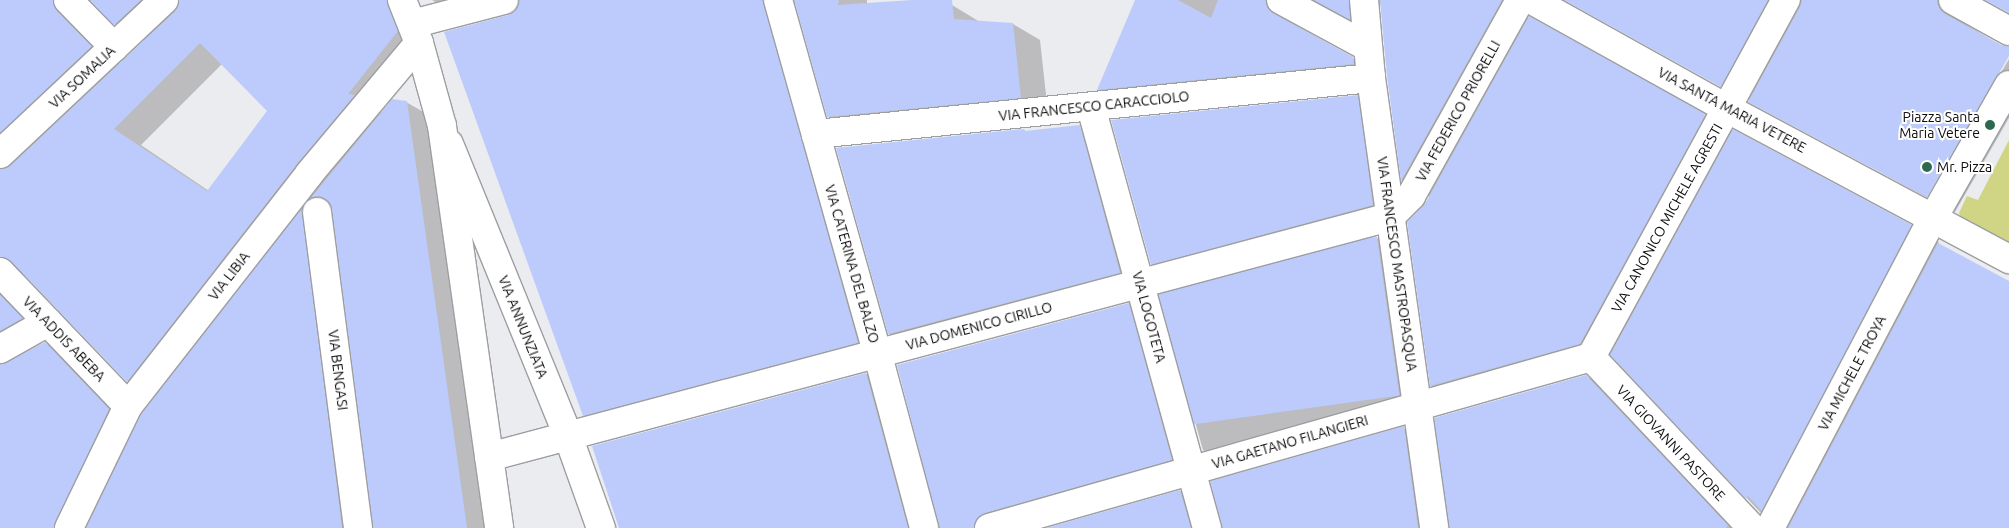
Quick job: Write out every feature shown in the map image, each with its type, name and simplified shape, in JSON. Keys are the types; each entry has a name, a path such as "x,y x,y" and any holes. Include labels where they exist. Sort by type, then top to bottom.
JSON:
{"street":[{"path":"68,0 114,47"},
{"name":"VIA SOMALIA","path":"0,154 164,0"},
{"path":"411,23 504,0"},
{"name":"VIA CATERINA DEL BALZO","path":"778,0 877,352 924,528"},
{"path":"1281,0 1368,47"},
{"name":"VIA FRANCESCO MASTROPASQUA","path":"1364,0 1371,78 1434,528"},
{"name":"VIA FEDERICO PRIORELLI","path":"1390,217 1411,196 1520,0"},
{"name":"VIA SANTA MARIA VETERE","path":"1532,0 1728,109 1934,218"},
{"name":"VIA CANONICO MICHELE AGRESTI","path":"1591,357 1786,0"},
{"path":"1953,0 2009,31"},
{"name":"VIA ANNUNZIATA","path":"411,23 442,126 568,436 601,528"},
{"name":"VIA LIBIA","path":"69,528 128,406 309,174 411,23"},
{"name":"VIA FRANCESCO CARACCIOLO","path":"816,134 1371,78"},
{"path":"2009,85 1934,218 2009,259"},
{"name":"VIA LOGOTETA","path":"1091,107 1207,528"},
{"name":"VIA ANNUNZIATA","path":"442,126 499,528"},
{"name":"VIA BENGASI","path":"317,212 358,528"},
{"name":"VIA DOMENICO CIRILLO","path":"489,457 877,352 1390,217"},
{"name":"VIA MICHELE TROYA","path":"1770,528 1934,218"},
{"name":"VIA ADDIS ABEBA","path":"0,272 128,406"},
{"path":"0,349 48,322"},
{"name":"VIA GAETANO FILANGIERI","path":"989,528 1591,357"},
{"name":"VIA GIOVANNI PASTORE","path":"1591,357 1752,528"}],"green space":[{"path":"2009,140 2009,246 1962,222 1959,213 1967,196 1978,200"}],"building":[{"path":"0,0 53,0 57,11 92,46 0,133"},
{"path":"90,0 141,0 114,25"},
{"path":"179,0 387,0 398,31 348,94 355,95 297,164 127,382 11,261 0,257 0,169 11,165 175,11","holes":["200,43 267,111 207,191 114,129"]},
{"path":"519,0 763,0 858,343 583,416 444,32 508,15 515,11"},
{"path":"794,0 839,0 838,5 912,0 952,0 954,19 1013,23 1021,98 827,117"},
{"path":"1135,0 1178,0 1211,18 1218,0 1265,0 1268,8 1273,13 1353,57 1354,64 1097,90"},
{"path":"1314,0 1349,0 1350,20"},
{"path":"1380,0 1502,0 1401,181 1387,76"},
{"path":"1564,0 1768,0 1721,87"},
{"path":"1802,0 1937,0 1939,8 1945,14 2001,45 2009,47 2009,56 1927,197 1748,102 1800,7"},
{"path":"1985,0 2009,0 2009,13"},
{"path":"1529,16 1706,114 1580,344 1430,386 1407,222 1425,204"},
{"path":"1358,95 1373,205 1151,265 1111,120"},
{"path":"392,99 407,101 467,528 373,528 332,210 330,203 323,198 315,196 310,199"},
{"path":"1080,125 1120,273 888,334 836,148"},
{"path":"1733,129 1912,225 1762,511 1748,496 1746,499 1610,355"},
{"path":"302,208 342,528 86,528 141,414"},
{"path":"1377,237 1399,395 1175,427 1153,268"},
{"path":"1938,243 2009,281 2009,528 1788,528"},
{"path":"0,295 23,318 0,331"},
{"path":"1129,303 1172,460 985,513 978,518 974,528 939,528 897,365"},
{"path":"45,342 109,409 54,528 0,528 0,365"},
{"path":"866,373 908,528 619,528 592,446"},
{"path":"1586,375 1728,525 1726,528 1449,528 1434,418"},
{"path":"1404,426 1418,528 1222,528 1210,481"},
{"path":"1180,490 1191,528 1046,528"}],"place":[{"name":"Piazza Santa Maria Vetere","path":"1990,125"},
{"name":"Mr. Pizza","path":"1927,167"}]}
